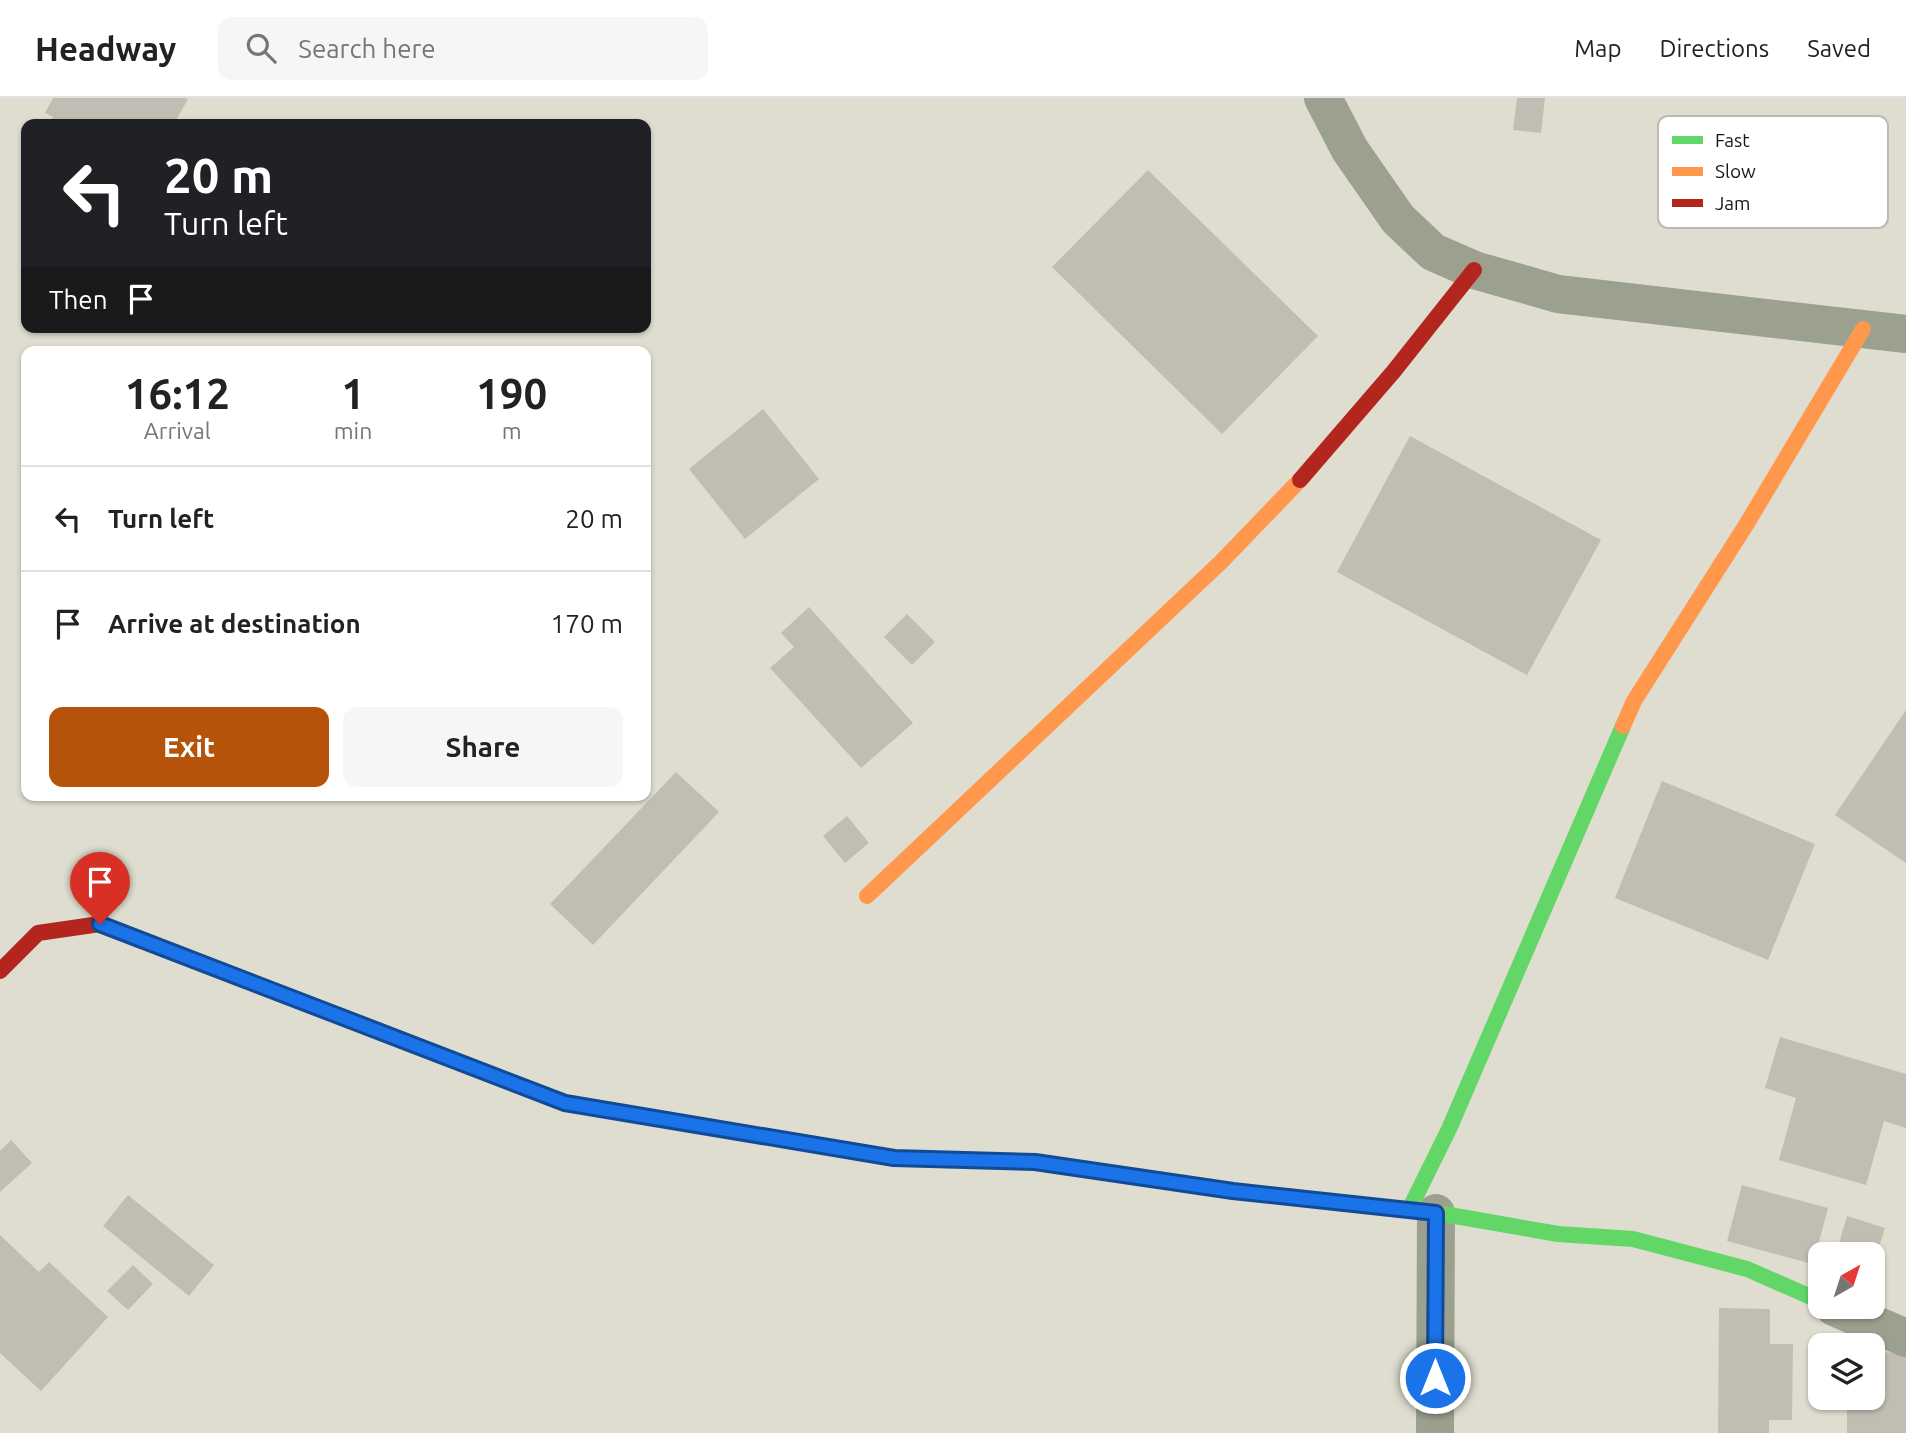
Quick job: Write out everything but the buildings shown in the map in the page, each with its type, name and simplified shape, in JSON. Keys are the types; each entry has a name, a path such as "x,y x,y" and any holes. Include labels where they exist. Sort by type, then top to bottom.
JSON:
{"street":[{"path":"1323,98 1350,149 1398,219 1433,252 1474,270 1558,294 1906,334"},
{"path":"867,896 1221,562 1305,474 1394,371 1474,270"},
{"path":"1435,1433 1423,1212 1449,1129 1634,701 1746,525 1863,329"},
{"path":"0,971 38,933 100,924 565,1103 894,1158 1035,1162 1233,1191 1423,1212 1558,1234 1633,1239 1747,1269 1808,1296"},
{"path":"1864,1320 1906,1338"}],"traffic: fast":[{"path":"1409,1210 1449,1129 1623,726"},
{"path":"249,981 565,1103 848,1150"},
{"path":"1438,1213 1558,1234 1633,1239 1747,1269 1808,1296"}],"traffic: slow":[{"path":"1623,726 1634,701 1746,525 1863,329"},
{"path":"867,896 1221,562 1300,480"},
{"path":"848,1150 894,1158 1035,1162 1233,1191 1438,1213"}],"traffic: jam":[{"path":"1300,480 1394,371 1474,270"},
{"path":"0,971 38,933 100,924 249,981"}],"route":[{"path":"100,924 565,1103 894,1158 1035,1162 1233,1191 1436,1213 1435,1378"}]}
